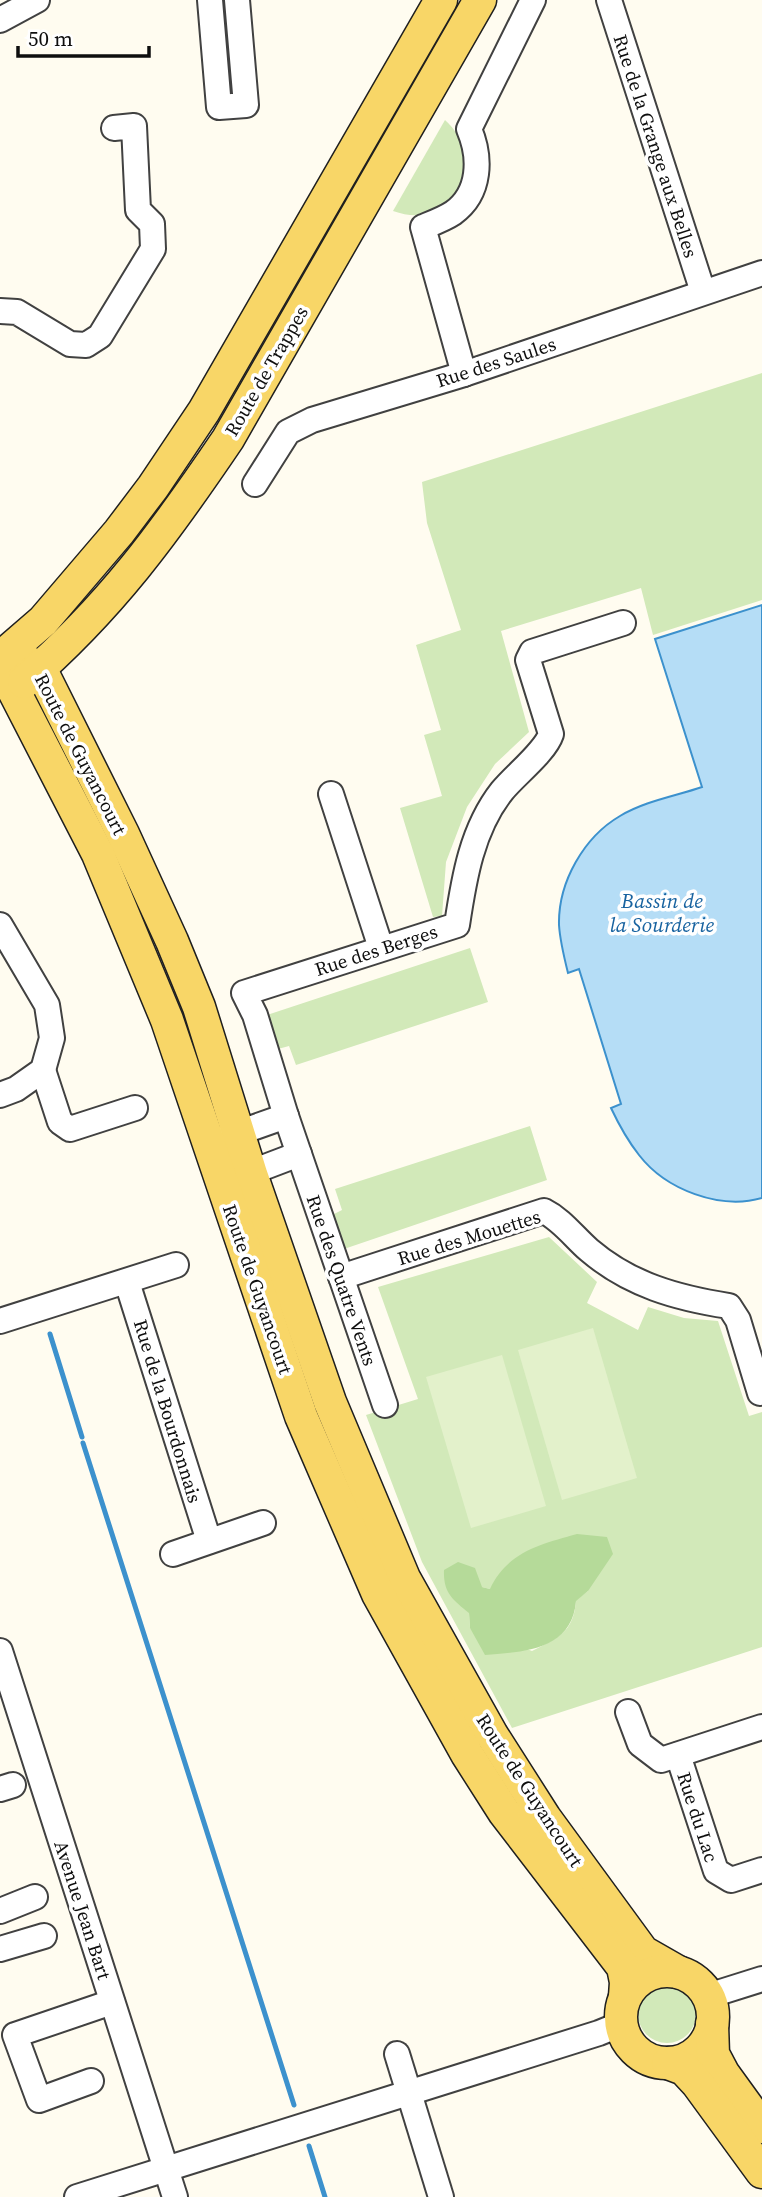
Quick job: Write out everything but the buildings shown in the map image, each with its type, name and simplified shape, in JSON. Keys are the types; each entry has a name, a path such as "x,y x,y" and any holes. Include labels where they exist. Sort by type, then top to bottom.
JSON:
{"main road":[{"name":"Route de Trappes","path":"3,655 43,621 119,532 204,411 440,0"},
{"name":"Route de Trappes","path":"7,697 111,598 157,542 228,439 480,0"},
{"name":"Route de Guyancourt","path":"223,1138 203,1018 172,941 123,834 40,668 3,655 7,697 98,854 167,1020 223,1138 301,1416 378,1594 467,1754 504,1812 622,1967 626,1982 623,2010"},
{"name":"Route de Guyancourt","path":"236,1178 404,1578 492,1735 545,1818 643,1952 678,1972"},
{"path":"762,2127 723,2073 713,2054 710,2010 701,1985 678,1972 662,1971 647,1975 635,1984 623,2010 625,2037 643,2056 684,2069 762,2172"},
{"path":"668,2063 684,2059 698,2051 708,2039 710,2010"}],"street":[{"path":"0,20 37,0"},
{"path":"210,0 219,107 246,105 237,0"},
{"path":"464,374 423,227 452,213 463,203 472,188 477,158 468,129 533,0"},
{"name":"Rue de la Grange aux Belles","path":"609,0 704,292"},
{"path":"0,311 17,312 70,344 86,345 100,336 132,287 153,249 152,225 138,210 134,126 114,128"},
{"name":"Rue des Saules","path":"255,484 288,432 312,420 464,374 762,273"},
{"name":"Rue des Berges","path":"244,993 457,925 464,877 485,817 515,776 547,746 551,734 528,660 532,652 623,623"},
{"path":"331,794 381,948"},
{"path":"0,925 47,1005 52,1038 43,1070 60,1122 70,1129 135,1108"},
{"name":"Rue des Quatre Vents","path":"244,993 255,1015 286,1116 385,1405"},
{"path":"0,1095 16,1089 43,1070"},
{"path":"223,1138 286,1116"},
{"path":"236,1178 299,1154"},
{"name":"Rue des Mouettes","path":"341,1277 544,1211 554,1216 590,1251 643,1285 691,1300 729,1306 738,1320 760,1393 762,1392"},
{"path":"0,1321 176,1265"},
{"name":"Rue de la Bourdonnais","path":"127,1282 209,1541"},
{"path":"173,1554 263,1523"},
{"name":"Avenue Jean Bart","path":"0,1651 175,2197"},
{"path":"628,1712 640,1744 661,1760 762,1727"},
{"name":"Rue du Lac","path":"678,1755 716,1871 731,1880 762,1870"},
{"path":"0,1911 35,1897"},
{"path":"0,1949 44,1936"},
{"path":"710,2010 762,1979"},
{"path":"91,2081 39,2100 8,2037 112,2002"},
{"path":"77,2197 409,2093 623,2010"},
{"path":"397,2054 442,2197"}],"green space":[{"path":"445,120 458,137 465,155 465,173 459,190 448,203 433,212 415,215 393,211"},
{"path":"762,373 762,600 653,635 641,588 501,631 529,732 495,764 467,807 446,862 442,916 433,917 400,808 442,796 424,735 441,730 416,645 461,630 427,523 422,482"},
{"path":"470,948 488,1002 296,1065 289,1046 278,1049 267,1015"},
{"path":"530,1126 547,1180 344,1249 332,1215 342,1210 335,1189"},
{"path":"549,1237 597,1282 587,1303 638,1330 648,1307 684,1318 718,1321 749,1416 762,1412 762,1647 512,1728 422,1562 366,1415 418,1399 378,1287","holes":["482,1587 588,1591 576,1600 572,1620 563,1633 532,1651 470,1628 469,1613"]},
{"path":"593,1328 637,1478 562,1500 518,1350"},
{"path":"502,1355 546,1506 471,1528 426,1377"},
{"path":"577,1534 607,1537 613,1554 588,1591 576,1601 573,1617 566,1630 556,1639 530,1650 485,1655 470,1628 469,1613 447,1590 444,1570 458,1562 475,1568 482,1587 490,1589 506,1566 526,1551"},
{"path":"667,1985 678,1987 691,1998 696,2014 694,2025 683,2038 667,2043 656,2041 643,2030 638,2014 640,2003 651,1990"}],"water":[{"name":"Bassin de la Sourderie","path":"762,605 762,1198 729,1201 695,1194 664,1178 639,1155 624,1133 611,1108 621,1104 579,969 568,973 559,925 568,877 595,836 620,816 640,806 702,787 655,639"}],"waterway":[{"path":"50,1334 82,1437"},
{"path":"83,1443 294,2105"},
{"path":"309,2146 325,2197"}]}
